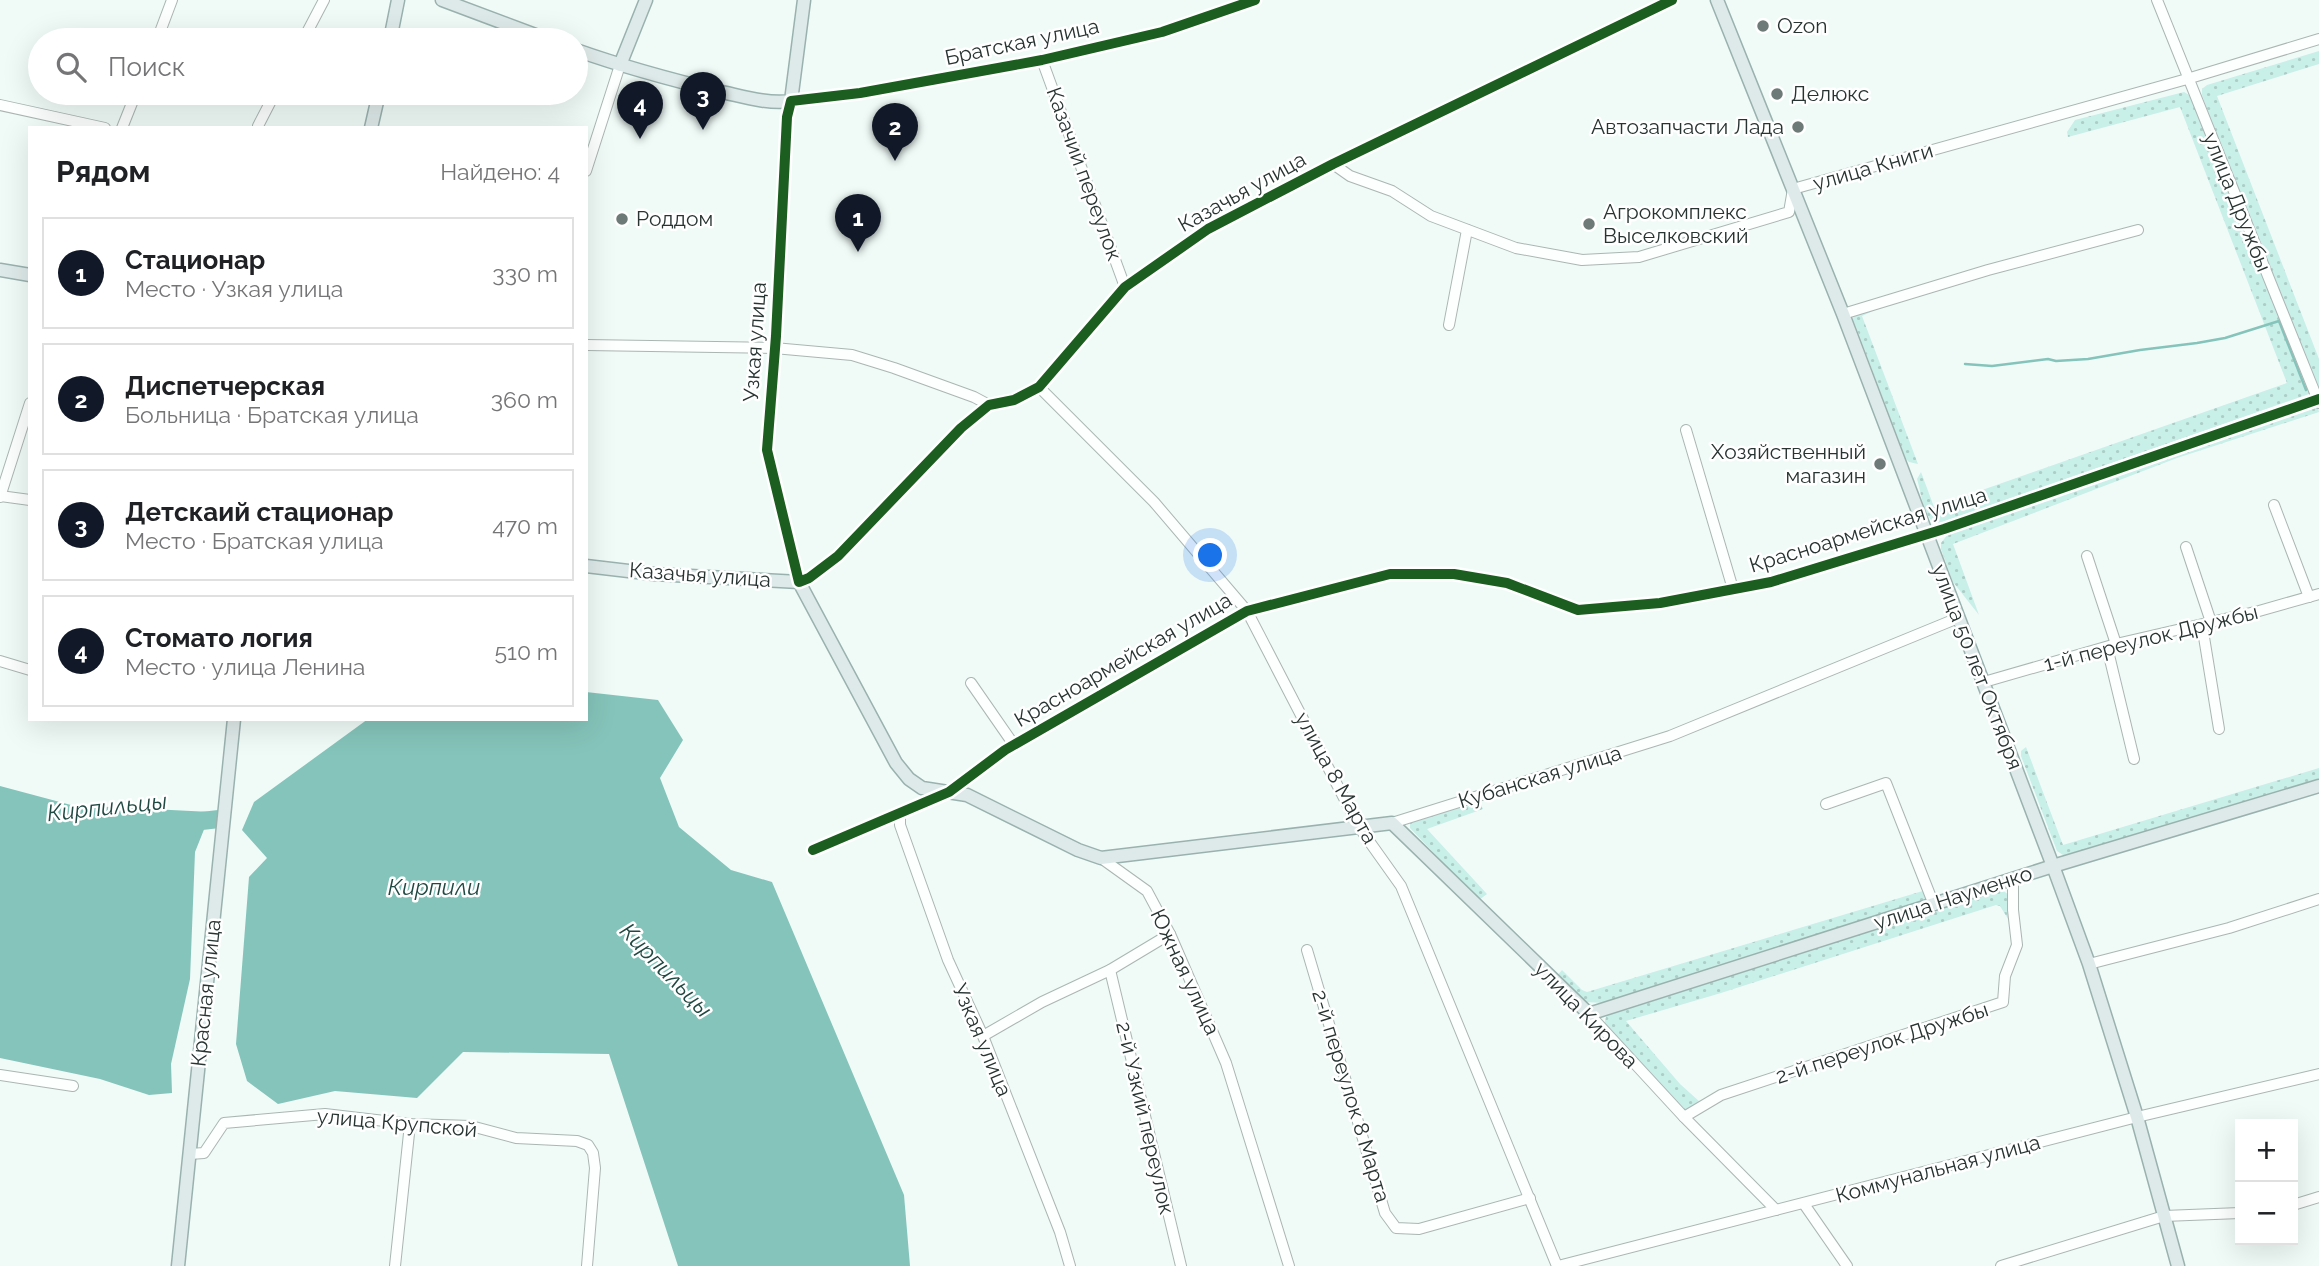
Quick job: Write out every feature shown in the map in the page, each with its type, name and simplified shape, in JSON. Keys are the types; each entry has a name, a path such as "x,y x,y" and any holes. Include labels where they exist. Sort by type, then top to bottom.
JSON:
{"main road":[{"path":"392,28 398,0"},
{"path":"442,0 518,28"},
{"path":"620,65 646,0"},
{"name":"Узкая улица","path":"792,101 804,0"},
{"name":"улица 50 лет Октября","path":"1717,0 1843,314 2053,866 2137,1117 2178,1266"},
{"name":"Братская улица","path":"588,54 620,65 759,100 774,103 792,101"},
{"path":"371,126 376,105"},
{"path":"0,270 28,275"},
{"name":"Казачья улица","path":"588,566 654,574 799,582"},
{"name":"Узкая улица","path":"799,582 897,763 915,784 948,792"},
{"name":"Красная улица","path":"178,1266 234,721"},
{"name":"улица Науменко","path":"1588,1014 2053,866 2319,786"},
{"name":"Южная улица","path":"948,792 967,795 1078,850 1101,858"},
{"name":"Кубанская улица","path":"1101,858 1392,823"},
{"name":"улица Кирова","path":"1392,823 1588,1014"}],"street":[{"path":"162,28 172,0"},
{"path":"309,28 324,0"},
{"name":"Братская улица","path":"792,101 860,93 1042,60 1161,32 1255,0"},
{"name":"Казачья улица","path":"799,582 838,556 961,428 989,405 1014,400 1039,387 1125,288 1208,229 1333,164 1672,0"},
{"name":"улица Дружбы","path":"2157,0 2318,401"},
{"name":"улица Книги","path":"1333,164 1350,176 1392,191 1432,216 1516,248 1582,260 1639,257 1789,212 1793,189 2187,79 2319,39"},
{"name":"Казачий переулок","path":"1042,60 1125,288"},
{"path":"588,165 620,65"},
{"name":"Узкая улица","path":"792,101 787,117 767,450 799,582"},
{"path":"123,126 131,105"},
{"path":"258,126 269,105"},
{"path":"0,106 95,126"},
{"path":"1450,326 1467,230"},
{"path":"1843,314 1988,270 2138,230"},
{"path":"588,345 774,348 852,355 974,397 989,405"},
{"name":"улица 8 Марта","path":"1039,387 1154,502 1247,611 1359,827 1401,886 1558,1266"},
{"name":"Красноармейская улица","path":"813,850 948,792 1014,744 1247,611 1390,574 1454,574 1507,583 1578,610 1660,603 1771,582 1927,534 2318,401"},
{"path":"28,409 0,496 28,500"},
{"name":"Красноармейская улица","path":"1686,430 1733,589"},
{"path":"2274,505 2314,595"},
{"path":"2186,548 2206,623 2219,729"},
{"path":"2087,556 2111,645 2134,759"},
{"name":"1-й переулок Дружбы","path":"1984,682 2111,645 2314,595"},
{"name":"Кубанская улица","path":"1392,823 1670,736 1958,618"},
{"path":"0,661 28,669"},
{"path":"971,683 1014,744"},
{"path":"1826,804 1886,783 1934,905"},
{"name":"Узкая улица","path":"901,813 900,825 947,960 983,1036 1060,1232 1070,1266"},
{"name":"Южная улица","path":"1101,858 1147,891 1170,934 1226,1063 1289,1266"},
{"name":"2-й переулок Дружбы","path":"1684,1117 1721,1096 2003,1002 2006,975 2017,947 2012,907 2013,879"},
{"path":"2088,964 2229,929 2319,899"},
{"path":"983,1036 1042,1002 1110,971 1170,934"},
{"name":"2-й переулок 8 Марта","path":"1307,950 1385,1213 1396,1227 1419,1229 1530,1198"},
{"name":"2-й Узкий переулок","path":"1110,971 1181,1266"},
{"name":"улица Кирова","path":"1588,1014 1776,1210"},
{"name":"Коммунальная улица","path":"1558,1266 2137,1117 2319,1074"},
{"path":"0,1075 73,1086"},
{"name":"улица Крупской","path":"190,1154 204,1153 224,1123 325,1114 410,1124 471,1125 516,1138 577,1141 587,1145 593,1153 587,1266"},
{"path":"395,1266 410,1124"},
{"path":"2298,1203 2319,1197"},
{"path":"1804,1204 1847,1266"},
{"path":"2001,1266 2033,1262 2165,1216 2235,1213"}],"shaded area":[{"path":"2319,51 2319,64 2217,96 2319,359 2319,389 2221,148 2202,89 2207,85"},
{"path":"2184,92 2191,96 2310,389 2309,394 2061,481 1943,526 1937,525 1928,515 1922,501 1917,479 1921,472 1934,507 2287,383 2180,107 2068,137 2067,132 2075,120"},
{"path":"1873,311 1862,316 1918,464 1906,459 1853,319 1854,314"},
{"path":"2317,403 2319,412 2177,458 1953,544 1979,615 1953,582 1941,549 1941,543 1948,534 2056,490"},
{"path":"2026,747 2063,845 2319,768 2319,781 2066,857 2057,851 2021,756 2021,751"},
{"path":"1478,798 1483,809 1427,829 1487,894 1479,900 1410,828 1410,821"},
{"path":"2001,889 2009,895 2010,922 2000,906 1996,905 1626,1021 1680,1084 1700,1102 1684,1112 1604,1025 1607,1013"},
{"path":"1926,890 1928,901 1604,1003 1585,1002 1557,976 1562,970 1587,992"}],"water":[{"name":"Кирпили","path":"588,692 658,700 683,740 660,778 679,827 731,870 772,882 904,1195 910,1266 678,1266 609,1054 463,1052 417,1098 335,1091 278,1104 247,1081 236,1044 249,877 267,858 242,830 254,802 365,721 588,721"},
{"path":"0,786 71,805 211,812 195,852 190,979 171,1064 172,1093 149,1095 100,1079 0,1058"}],"waterway":[{"path":"1965,364 1992,366 2048,359 2088,359 2225,338 2279,321 2306,390"},
{"name":"Кирпильцы","path":"184,823 219,819"}],"cycle path":[{"path":"1255,0 1162,32 1042,60 860,93 791,101 787,117 776,336 767,450 799,582 809,578 838,556 961,428 989,405 1014,400 1039,387 1125,287 1208,229 1333,164 1672,0"},
{"path":"813,850 949,792 1005,750 1247,611 1390,574 1454,574 1507,583 1578,610 1660,603 1771,582 1944,529 2319,399"}],"place":[{"name":"Ozon","path":"1763,26"},
{"name":"Делюкс","path":"1777,94"},
{"name":"Автозапчасти Лада","path":"1798,127"},
{"name":"Детскаий стационар","path":"703,130"},
{"name":"Стомато логия","path":"640,139"},
{"name":"Диспетчерская","path":"895,161"},
{"name":"Роддом","path":"622,219"},
{"name":"Агрокомплекс Выселковский","path":"1589,224"},
{"name":"Стационар","path":"858,252"},
{"name":"Хозяйственный магазин","path":"1880,464"}]}
